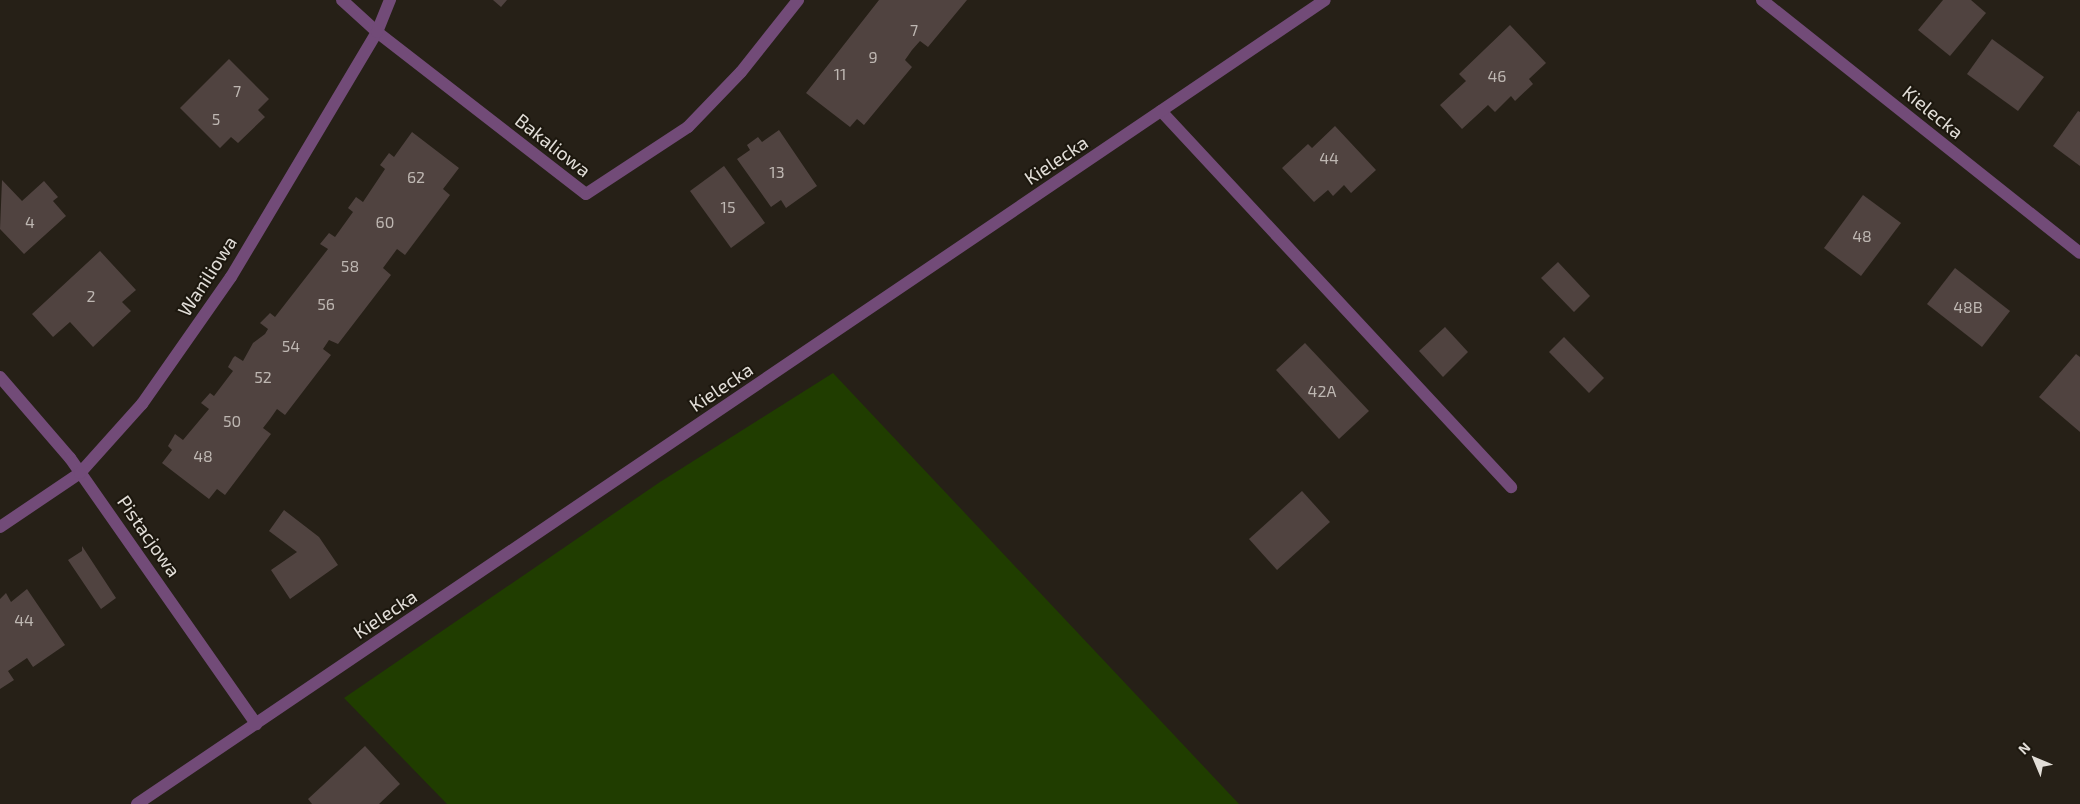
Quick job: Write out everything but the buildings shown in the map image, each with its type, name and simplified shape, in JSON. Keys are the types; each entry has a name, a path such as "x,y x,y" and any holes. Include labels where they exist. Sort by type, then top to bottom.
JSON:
{"street":[{"name":"Bakaliowa","path":"342,0 377,32 586,194 688,127 740,72 798,0"},
{"name":"Waniliowa","path":"0,526 80,472 142,404 231,277 377,32 390,0"},
{"name":"Kielecka","path":"137,804 1326,0"},
{"name":"Kielecka","path":"1762,0 2080,253"},
{"path":"1161,112 1511,487"},
{"name":"Pistacjowa","path":"0,377 80,472 256,724"}],"green space":[{"path":"833,373 1239,804 447,804 344,698 660,482"}]}
